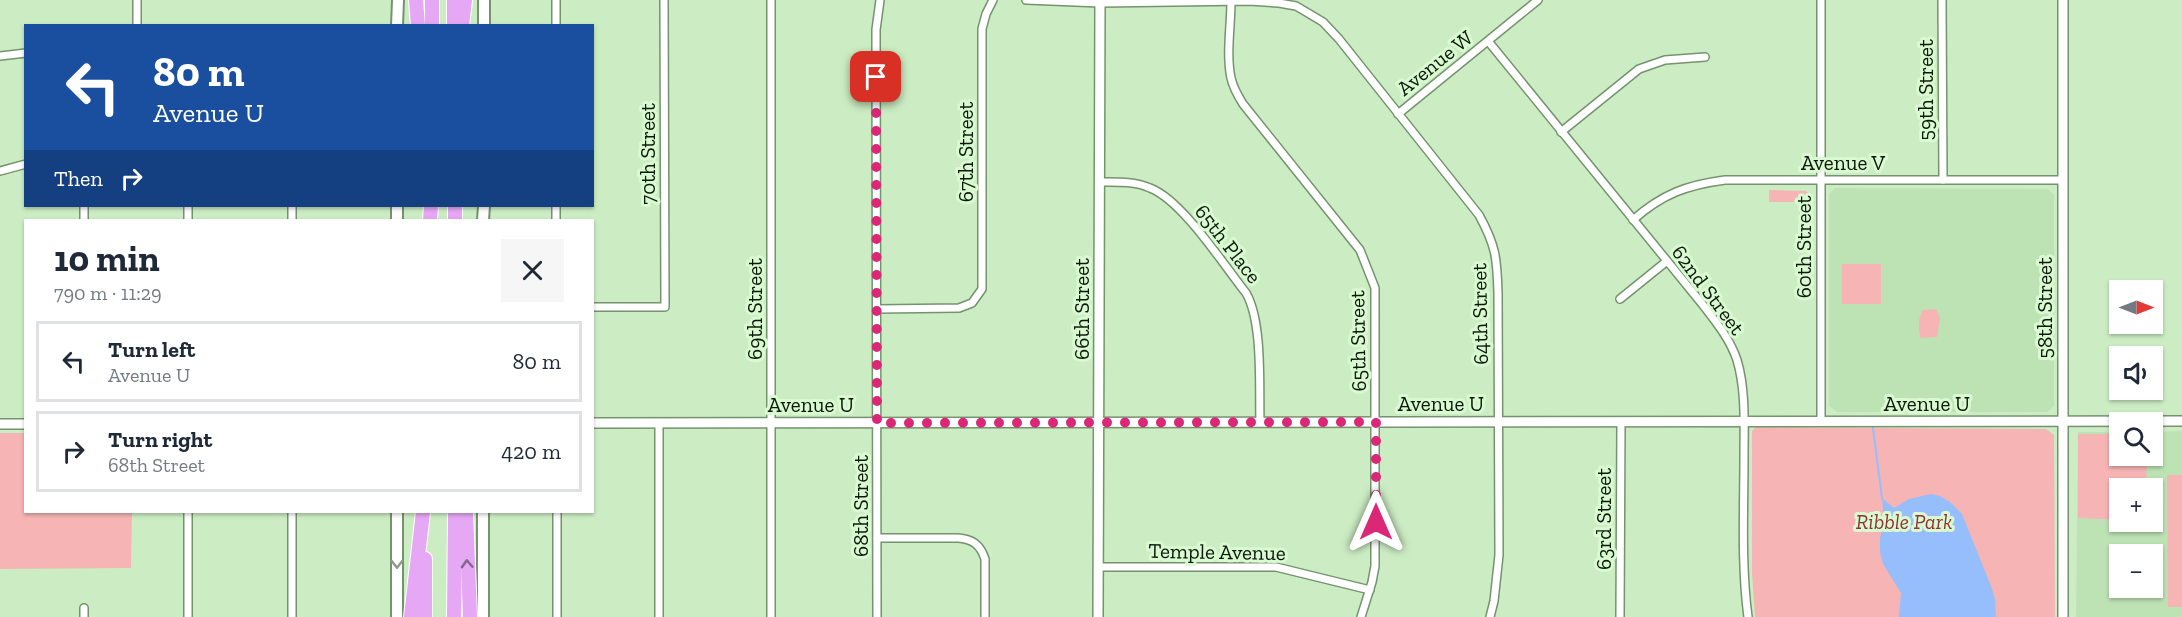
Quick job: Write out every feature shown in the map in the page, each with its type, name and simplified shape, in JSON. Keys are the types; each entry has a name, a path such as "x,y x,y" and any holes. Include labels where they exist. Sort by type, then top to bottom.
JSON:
{"highway":[{"path":"416,0 418,24"},
{"path":"432,0 432,24"},
{"path":"454,0 454,24"},
{"path":"462,24 465,0"},
{"path":"411,617 424,513"},
{"path":"424,513 425,617"},
{"path":"454,617 455,513"},
{"path":"466,513 470,617"}],"main road":[{"path":"398,0 398,24"},
{"path":"484,0 484,24"},
{"path":"397,513 397,617"},
{"path":"483,513 483,617"}],"street":[{"path":"137,0 137,24"},
{"path":"556,0 556,24"},
{"name":"70th Street","path":"594,307 665,307 664,0"},
{"name":"69th Street","path":"771,0 771,617"},
{"name":"68th Street","path":"877,617 876,30 880,0"},
{"name":"67th Street","path":"877,309 952,309 972,303 979,295 983,280 983,22 993,0"},
{"name":"Avenue W","path":"1026,0 1231,1 1296,6 1315,17 1339,39 1398,114 1538,0"},
{"name":"60th Street","path":"1821,0 1821,422"},
{"name":"59th Street","path":"1942,0 1943,180"},
{"name":"58th Street","path":"2063,0 2063,617"},
{"name":"66th Street","path":"1098,617 1100,1"},
{"name":"65th Street","path":"1231,1 1230,59 1231,77 1236,91 1243,104 1360,250 1375,288 1375,566 1361,617"},
{"name":"62nd Street","path":"1488,41 1727,337 1737,360 1742,388 1744,567 1748,617"},
{"path":"0,56 24,53"},
{"path":"1561,132 1639,69 1665,60 1704,57"},
{"name":"64th Street","path":"1398,114 1479,215 1492,239 1497,260 1499,555 1490,617"},
{"path":"0,171 24,165"},
{"name":"Avenue V","path":"1633,220 1653,203 1674,192 1698,183 1725,180 2063,180"},
{"name":"65th Place","path":"1100,182 1133,183 1151,188 1166,197 1182,212 1246,292 1252,305 1258,333 1260,422"},
{"path":"1620,299 1667,261"},
{"name":"Avenue U","path":"594,423 2182,421"},
{"name":"63rd Street","path":"1620,617 1621,422"},
{"path":"0,423 24,423"},
{"path":"659,423 659,617"},
{"path":"188,513 188,617"},
{"path":"292,513 292,617"},
{"path":"557,513 557,617"},
{"path":"877,538 958,538 976,543 984,559 985,617"},
{"name":"Temple Avenue","path":"1098,567 1276,567 1297,570 1370,590"},
{"path":"84,608 84,617"}],"shaded area":[{"path":"1835,188 2048,189 2054,195 2054,406 2048,412 1837,412 1829,406 1829,194"},
{"path":"2182,431 2182,617 2076,617 2078,432 2109,432 2109,466 2163,466 2163,432"}],"green space":[{"path":"1769,190 1806,191 1811,195 1811,214 1799,214 1799,201 1769,202"},
{"path":"1842,264 1881,264 1881,304 1842,304"},
{"path":"1936,309 1940,318 1937,337 1920,338 1921,313 1923,310"},
{"name":"Ribble Park","path":"1756,427 2046,429 2054,435 2055,617 1755,617 1752,573 1752,431"},
{"path":"0,433 24,433 24,513 132,513 131,568 0,569"},
{"path":"2078,434 2109,434 2109,466 2147,466 2146,478 2109,478 2109,520 2078,518"},
{"path":"2167,475 2182,475 2182,607 2168,607"}],"water":[{"path":"1931,494 1950,502 1962,514 1991,586 1995,599 1996,617 1899,617 1901,593 1883,564 1880,552 1880,538 1884,523 1882,498 1894,508 1909,499"}],"waterway":[{"path":"1873,428 1882,498"}],"route":[{"path":"876,77 877,423 1376,422 1376,522"}]}
